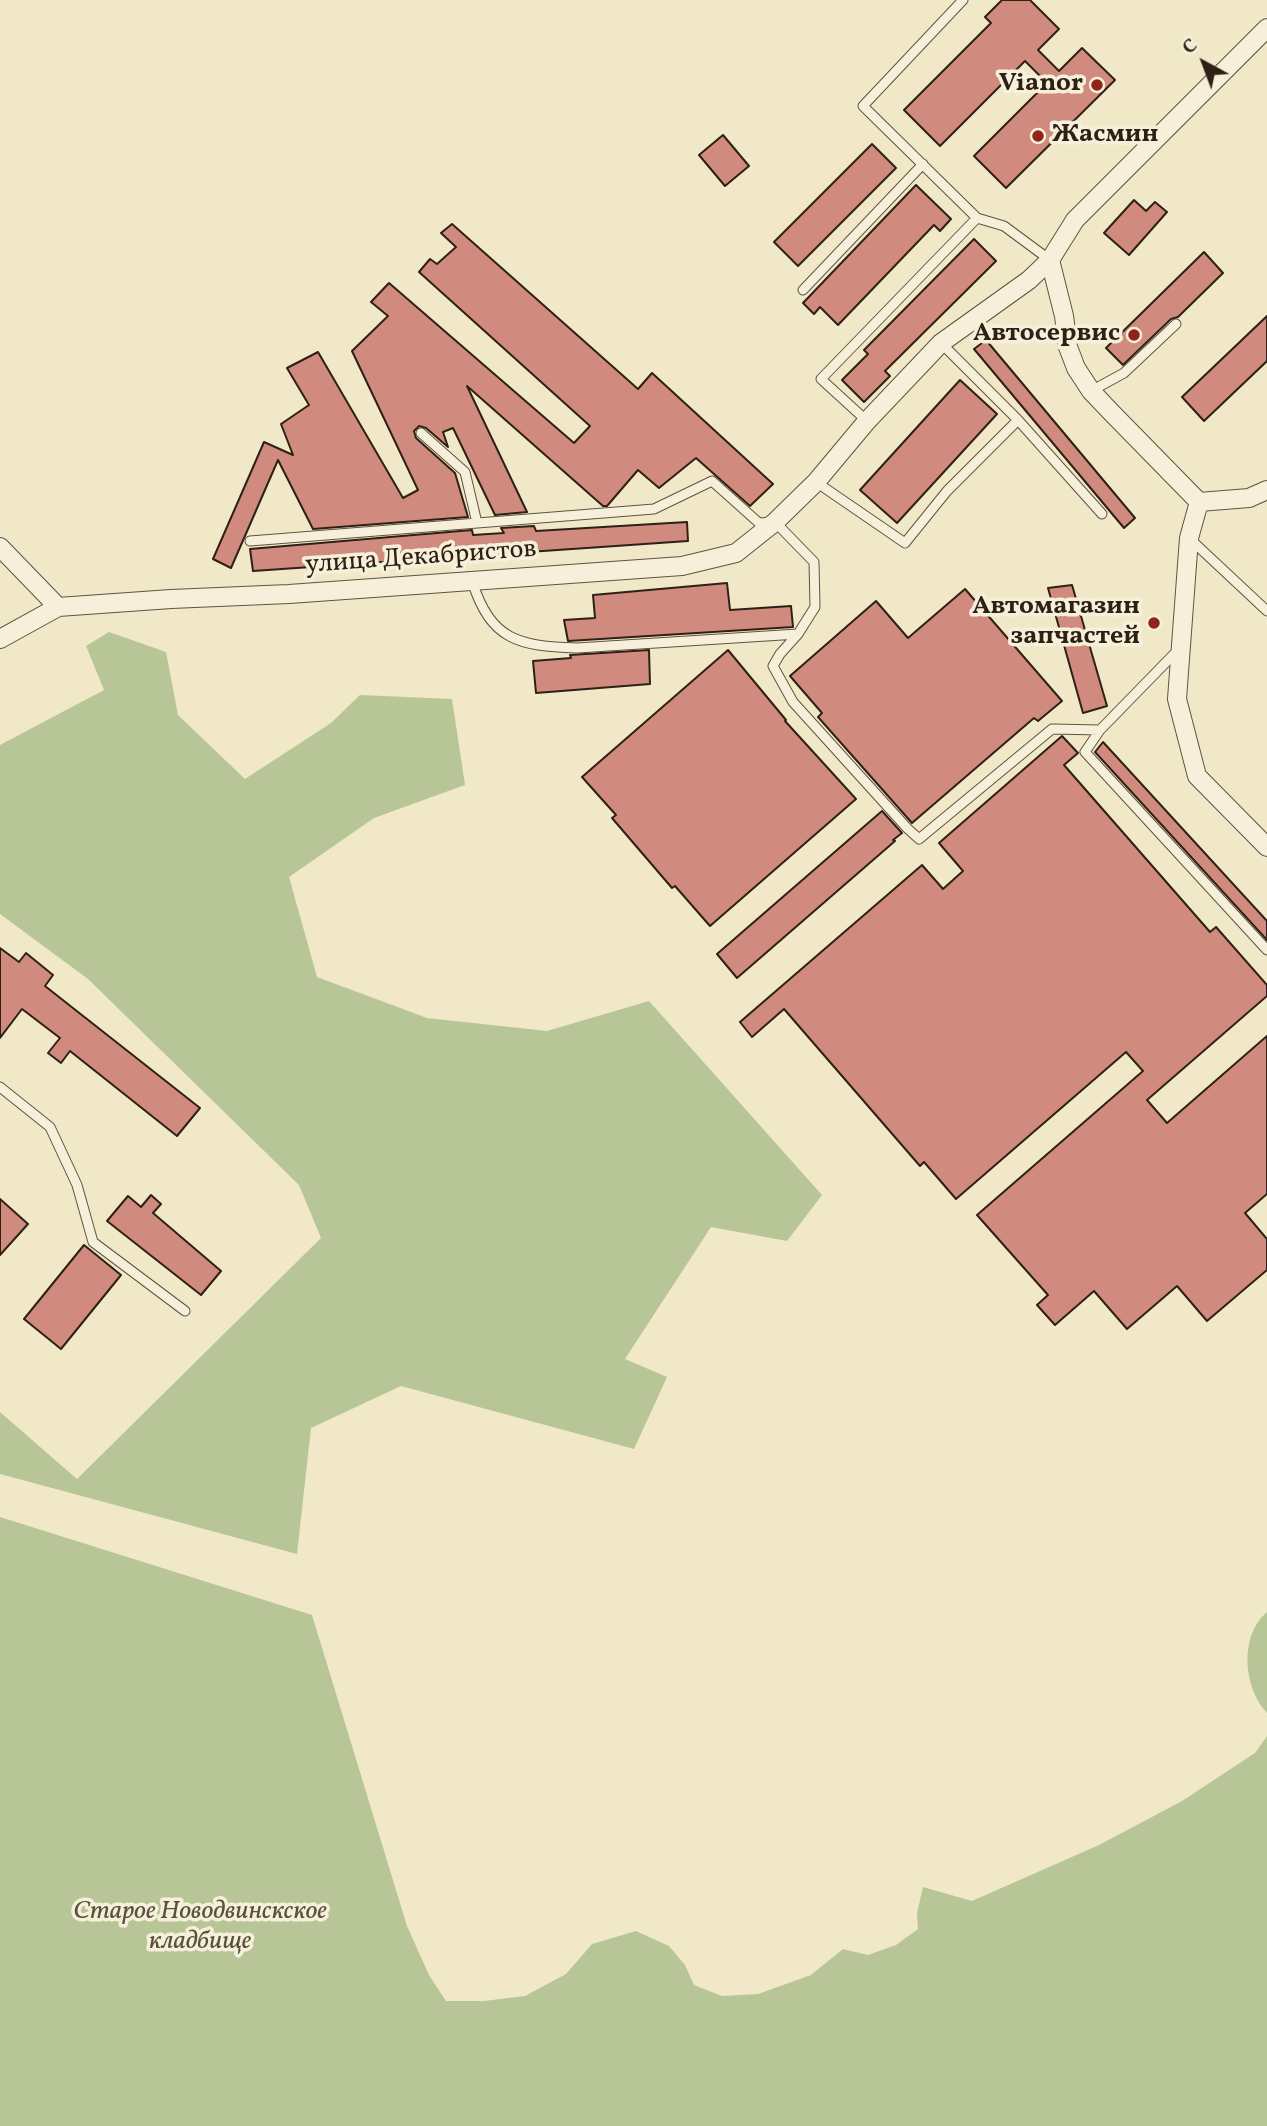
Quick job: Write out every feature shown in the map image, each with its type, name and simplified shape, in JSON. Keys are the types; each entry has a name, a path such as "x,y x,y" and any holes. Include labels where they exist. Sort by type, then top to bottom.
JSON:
{"street":[{"path":"1199,502 1091,391 1076,368 1068,346 1064,316 1050,260 1076,220 1267,28"},
{"name":"улица Декабристов","path":"0,639 58,607 289,594 682,566 736,553 775,522 816,482 867,421 941,342 1029,279 1050,260"},
{"path":"1199,502 1249,498 1267,490"},
{"path":"1199,502 1189,538 1177,699 1197,776 1267,848"},
{"path":"0,547 58,607"}],"lane":[{"path":"963,0 863,106 977,218 1004,226 1050,260"},
{"path":"803,290 923,164"},
{"path":"867,421 821,379 977,218"},
{"path":"1091,391 1124,373 1176,324"},
{"path":"941,342 1018,420 1102,514"},
{"path":"816,482 905,543 947,491 1018,420"},
{"path":"421,433 465,472 477,523"},
{"path":"250,541 654,509 712,481 759,523 775,522 814,562 815,607 773,666 793,702 919,839 1052,729 1100,730"},
{"path":"1189,538 1267,611"},
{"path":"472,581 479,605 498,630 522,643 577,648 798,634"},
{"path":"1181,646 1100,730 1085,752 1267,950"},
{"path":"0,1087 50,1127 77,1185 93,1242 185,1311"}],"green space":[{"path":"109,632 166,652 178,715 245,779 331,723 360,695 452,699 465,785 374,818 289,877 317,977 427,1018 547,1031 649,1001 822,1195 787,1241 711,1227 625,1359 667,1377 634,1449 401,1386 311,1428 297,1554 0,1474 0,1412 77,1479 321,1238 299,1185 88,979 0,914 0,745 104,690 86,646"},
{"name":"Старое Новодвинскское кладбище","path":"0,1517 312,1615 407,1926 429,1975 446,2001 484,2001 525,1996 566,1974 592,1944 636,1931 669,1946 685,1965 694,1985 722,1996 758,1994 811,1975 843,1949 868,1955 896,1945 918,1929 917,1913 923,1887 972,1901 1099,1845 1182,1801 1255,1753 1267,1736 1267,2126 0,2126"},
{"path":"1267,1612 1267,1713 1253,1690 1249,1676 1248,1647 1258,1622"}],"building":[{"path":"1002,0 1030,0 1059,29 1038,50 1059,71 1082,48 1115,80 1006,188 974,156 1047,83 1025,61 940,146 904,110 991,23 985,17"},
{"path":"723,135 749,166 725,186 699,155"},
{"path":"872,144 896,168 798,266 774,242"},
{"path":"916,185 951,219 940,231 934,225 838,325 820,307 814,314 803,303"},
{"path":"1134,200 1146,211 1155,202 1167,212 1129,255 1104,233"},
{"path":"452,224 638,389 652,373 773,484 750,506 696,458 659,488 638,470 607,506 603,506 467,386 527,512 495,515 453,428 443,432 448,447 426,428 419,426 414,431 416,438 455,473 468,517 313,529 278,460 231,568 213,559 264,442 293,455 281,424 309,405 287,368 318,352 403,498 418,490 352,351 388,316 371,302 389,283 574,443 590,426 419,272 430,259 437,264 456,247 441,233"},
{"path":"974,239 996,261 885,371 890,376 864,402 842,380 868,354 864,350"},
{"path":"1204,252 1223,273 1123,365 1106,348"},
{"path":"1267,316 1267,361 1204,421 1182,397"},
{"path":"986,340 1135,518 1124,528 974,349"},
{"path":"960,380 997,414 897,523 860,490"},
{"path":"687,522 688,541 253,571 250,549 472,530 473,535 504,533 501,528 534,526 536,531"},
{"path":"727,583 730,610 791,606 793,627 568,641 564,620 595,618 593,595"},
{"path":"1072,585 1107,706 1083,713 1048,588"},
{"path":"965,589 1062,701 1038,721 1034,718 912,823 818,717 822,713 790,676 876,601 908,638"},
{"path":"649,650 650,684 536,693 533,661 571,658 570,655"},
{"path":"728,650 785,721 856,799 710,926 675,886 672,888 612,818 616,815 582,777"},
{"path":"1062,736 1078,753 1064,765 1210,932 1216,927 1267,985 1267,996 1147,1100 1167,1123 1267,1036 1267,1194 1245,1213 1267,1239 1267,1270 1207,1321 1177,1286 1127,1329 1094,1291 1055,1325 1037,1305 1048,1295 977,1215 1143,1071 1126,1052 956,1199 924,1162 920,1166 784,1009 752,1037 740,1022 922,865 943,889 963,871 939,843"},
{"path":"1103,742 1267,921 1267,940 1095,752"},
{"path":"882,811 902,833 737,978 717,954"},
{"path":"0,948 19,962 26,953 53,975 45,986 200,1108 177,1136 70,1051 61,1063 48,1053 60,1038 22,1009 0,1038"},
{"path":"151,1195 161,1204 153,1213 221,1271 201,1295 107,1221 128,1196 141,1207"},
{"path":"0,1199 28,1224 0,1255"},
{"path":"84,1245 121,1275 61,1349 24,1319"}],"place":[{"name":"Vianor","path":"1097,85"},
{"name":"Жасмин","path":"1038,136"},
{"name":"Автосервис","path":"1134,335"},
{"name":"Автомагазин запчастей","path":"1154,623"}]}
